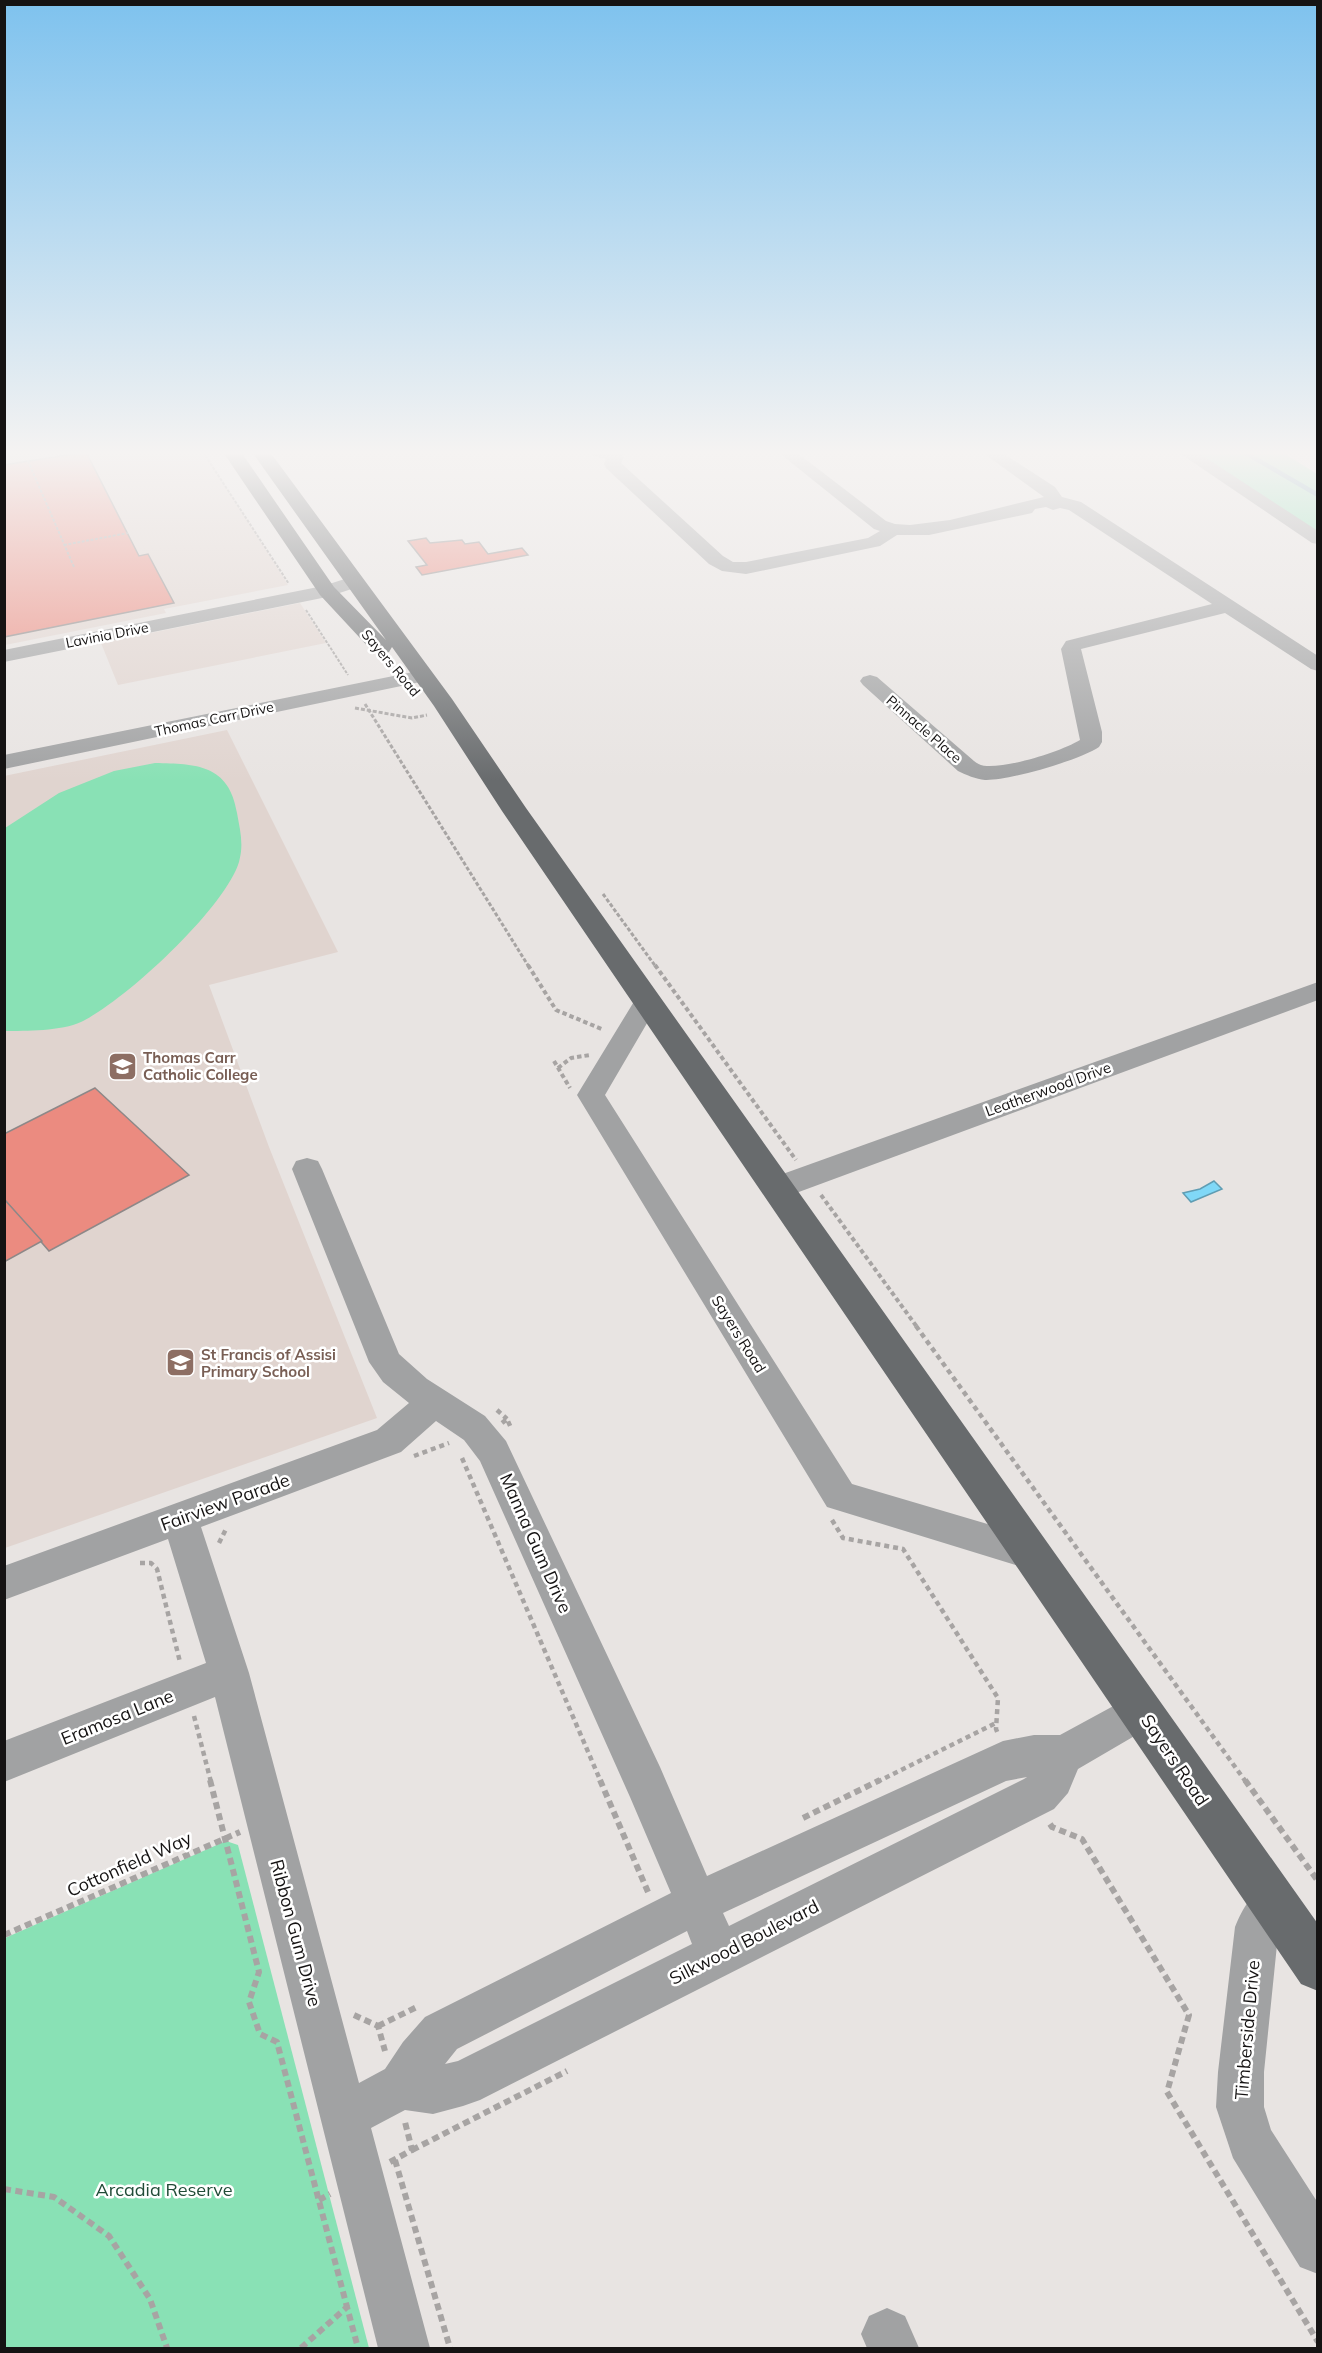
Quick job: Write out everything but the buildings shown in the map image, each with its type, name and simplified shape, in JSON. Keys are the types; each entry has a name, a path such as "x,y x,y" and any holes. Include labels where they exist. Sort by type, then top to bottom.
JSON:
{"main road":[{"name":"Sayers Road","path":"307,562 325,588 388,655 415,677 468,738 515,811 1141,1710 1317,1967"},
{"name":"Sayers Road","path":"340,562 415,677 433,714 515,811"}],"street":[{"path":"718,562 729,567 747,568 777,562"},
{"path":"1159,562 1317,665"},
{"name":"Lavinia Drive","path":"4,656 354,582"},
{"name":"Lavinia Drive","path":"4,648 295,594"},
{"name":"Pinnacle Place","path":"877,688 966,766 979,772 996,773 1088,745 1091,736 1074,658 1079,648 1094,640 1228,606"},
{"name":"Thomas Carr Drive","path":"4,762 352,698 415,677"},
{"name":"Leatherwood Drive","path":"777,1188 1315,993"},
{"name":"Sayers Road","path":"647,1000 591,1095 840,1496 1032,1553"},
{"name":"Manna Gum Drive","path":"307,1169 386,1362 424,1411 469,1423 481,1434 494,1452 645,1782 719,1955"},
{"name":"Fairview Parade","path":"4,1583 389,1441 424,1411"},
{"name":"Ribbon Gum Drive","path":"180,1519 229,1673 344,2117 377,2169 404,2349"},
{"name":"Eramosa Lane","path":"4,1762 229,1673"},
{"path":"344,2117 399,2088 419,2058 441,2033 696,1904 1010,1760 1034,1755 1064,1755 1141,1710"},
{"name":"Silkwood Boulevard","path":"399,2088 433,2090 463,2083 719,1955 1039,1794 1053,1778 1064,1755"},
{"name":"Timberside Drive","path":"1274,1904 1257,1927 1241,2072 1240,2108 1250,2141 1317,2249"}],"path":[{"path":"72,562 74,567"},
{"path":"274,562 295,594 352,698 368,711 556,1010 607,1031 602,1039"},
{"path":"352,698 368,711 412,718 433,714"},
{"path":"558,1068 571,1058 592,1055"},
{"path":"554,1061 577,1099"},
{"path":"496,1410 507,1419"},
{"path":"424,1411 457,1448 648,1893"},
{"path":"406,1459 450,1442"},
{"path":"830,1518 843,1538 903,1550 998,1698 996,1729 1010,1760"},
{"path":"222,1553 218,1542 228,1526"},
{"path":"136,1563 152,1563 157,1569 259,1972 249,2002 260,2034 277,2042 358,2349"},
{"path":"1033,1797 1052,1827 1082,1839 1189,2014 1167,2092 1317,2342"},
{"name":"Cottonfield Way","path":"4,1935 266,1820"},
{"path":"319,2200 412,2150 399,2088 378,2026 354,2016 351,2005"},
{"path":"377,2169 450,2349"},
{"path":"4,2189 54,2197 109,2236 150,2299 167,2349"},
{"path":"301,2349 347,2307"}],"shaded area":[{"path":"5,562 273,562 288,585 164,609 166,613 5,645"},
{"path":"300,603 326,643 118,685 101,643"},
{"name":"Thomas Carr Catholic College","path":"227,730 338,952 209,985 269,1147 377,1418 5,1548 4,776"}],"green space":[{"path":"155,763 197,766 218,776 227,785 237,813 241,843 239,862 230,881 215,903 171,951 147,974 100,1011 81,1022 64,1027 5,1031 5,828 59,793 114,771"},
{"name":"Arcadia Reserve","path":"226,1841 238,1845 369,2348 5,2348 5,1938"}],"water":[{"path":"1214,1181 1222,1189 1191,1202 1183,1193 1200,1189"}],"place":[{"name":"Thomas Carr Catholic College","path":"122,1066"},
{"name":"St Francis of Assisi Primary School","path":"180,1363"}]}
